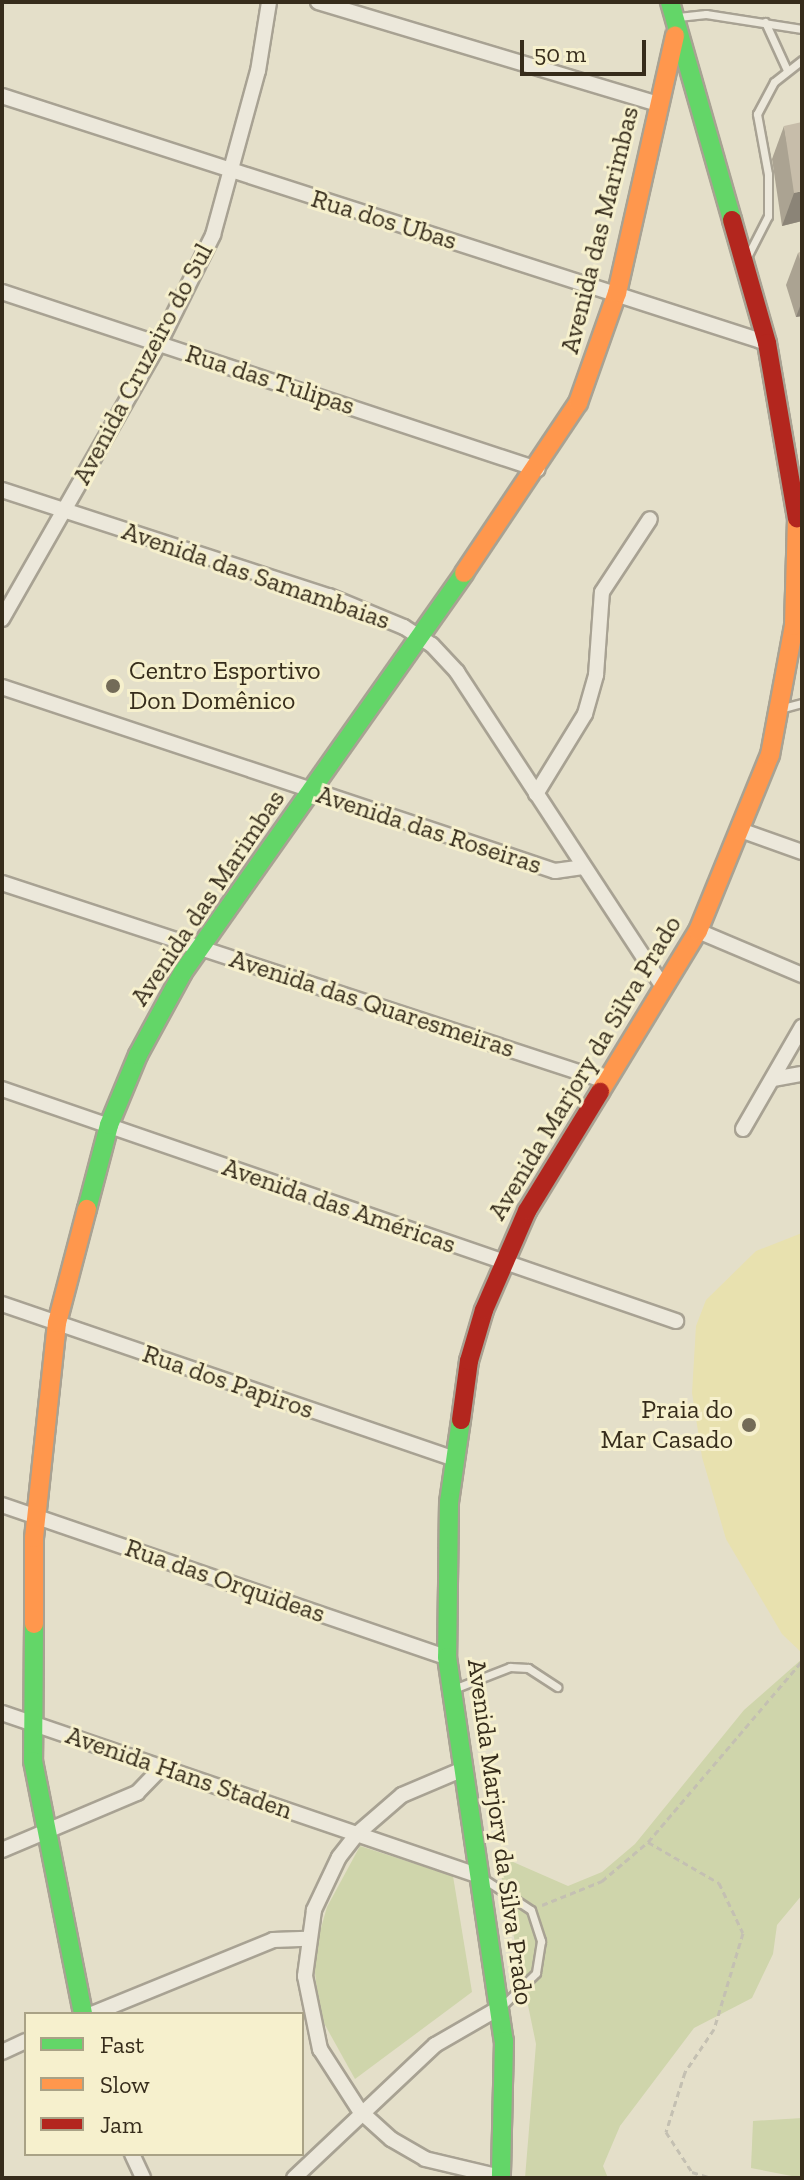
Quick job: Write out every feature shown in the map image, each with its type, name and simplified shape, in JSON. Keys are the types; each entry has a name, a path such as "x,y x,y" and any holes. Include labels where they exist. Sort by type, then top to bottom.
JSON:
{"main road":[{"name":"Avenida das Marimbas","path":"83,2012 44,1832 30,1722 35,1517 57,1323 109,1125 156,1019 199,947 537,469 578,403 617,293 659,104 673,17"},
{"name":"Avenida Marjory da Silva Prado","path":"501,2177 505,2085 499,2008 461,1770 447,1657 447,1547 469,1361 502,1263 555,1159 698,931 743,831 764,777 781,708 794,626 799,512 797,471 767,343 673,17"}],"street":[{"name":"Avenida Cruzeiro do Sul","path":"2,619 159,344 213,235 233,173 269,2"},
{"path":"318,2 659,104"},
{"name":"Rua dos Ubas","path":"2,96 767,343"},
{"name":"Rua das Tulipas","path":"2,292 537,469"},
{"name":"Avenida das Samambaias","path":"2,490 314,591 418,635 457,672 664,988"},
{"path":"536,794 585,714 596,675 602,592 650,519"},
{"name":"Avenida das Roseiras","path":"2,687 555,871 583,867"},
{"path":"743,831 802,852"},
{"name":"Avenida das Quaresmeiras","path":"2,883 606,1081"},
{"path":"698,931 802,975"},
{"path":"743,1129 802,1027"},
{"path":"773,1079 802,1074"},
{"name":"Avenida das Américas","path":"2,1089 676,1321"},
{"name":"Rua dos Papiros","path":"2,1304 455,1459"},
{"name":"Rua das Orquideas","path":"2,1505 447,1657"},
{"name":"Avenida Hans Staden","path":"2,1713 477,1875"},
{"path":"2,1850 137,1793 162,1767"},
{"path":"461,1770 402,1795 357,1834 325,1883 307,1939 308,2001 320,2049 360,2111 391,2139 425,2159 501,2177"},
{"path":"97,2012 273,1940 307,1939"},
{"path":"294,2178 360,2111 435,2045 499,2008"},
{"path":"2,2052 24,2042"},
{"path":"133,2156 143,2178"}],"lane":[{"path":"673,17 706,14 802,29"},
{"path":"765,22 787,70"},
{"path":"743,265 768,216 768,174 757,114 764,96 787,70 802,60"},
{"path":"781,708 802,703"},
{"path":"451,1692 474,1678 510,1667 528,1668 557,1687"},
{"path":"477,1875 531,1910 541,1941 536,1973 499,2008"}],"path":[{"path":"531,1910 602,1881 648,1842 802,1661"},
{"path":"648,1842 719,1883 743,1933 714,2029 685,2072 666,2132 692,2172 712,2178"}],"green space":[{"path":"802,1659 802,1895 777,1925 773,1954 752,1998 694,2028 620,2126 603,2166 608,2178 525,2178 536,2044 497,1855 568,1886 602,1872 635,1844 744,1710"},
{"path":"360,1846 453,1876 472,1992 355,2079 320,2016 313,1956 327,1907"},
{"path":"802,2118 802,2178 751,2168 753,2121"}],"sand":[{"name":"Praia do Mar Casado","path":"802,1233 802,1653 782,1634 726,1539 702,1457 692,1393 696,1326 706,1300 756,1251"}],"building":[{"path":"802,122 802,191 794,193 784,126"}],"traffic: fast":[{"path":"670,2 732,220"},
{"path":"87,1209 109,1125 138,1055 183,972 464,573"},
{"path":"461,1420 449,1502 447,1657 504,2041 501,2178"},
{"path":"34,1624 33,1761 83,2012"}],"traffic: slow":[{"path":"464,573 578,403 617,293 675,35"},
{"path":"600,1092 698,931 770,755 794,626 797,518"},
{"path":"34,1624 34,1538 57,1323 87,1209"}],"traffic: jam":[{"path":"732,220 767,343 797,518"},
{"path":"461,1420 469,1361 484,1310 527,1211 600,1092"}],"place":[{"name":"Centro Esportivo Don Domênico","path":"113,686"},
{"name":"Praia do Mar Casado","path":"749,1425"}]}
